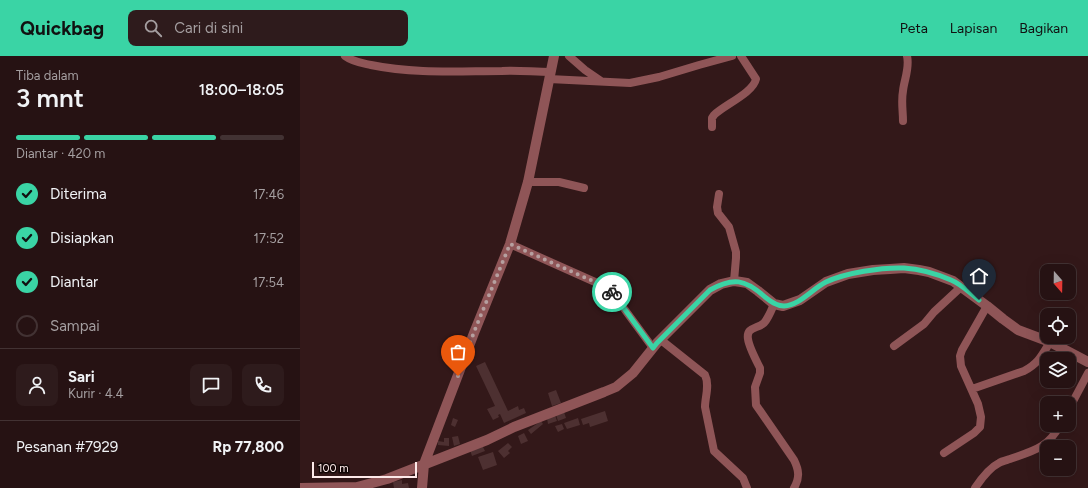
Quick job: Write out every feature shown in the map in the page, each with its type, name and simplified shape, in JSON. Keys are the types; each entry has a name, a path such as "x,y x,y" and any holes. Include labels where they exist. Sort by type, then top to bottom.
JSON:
{"street":[{"path":"346,56 351,60 364,63 386,68 412,71 504,70 603,82 630,83 643,81 732,56"},
{"path":"422,488 424,464 510,244 528,182 554,56"},
{"path":"568,56 603,82"},
{"path":"712,127 712,118 714,115 750,90 755,83 756,79 740,56"},
{"path":"903,121 902,92 907,71 907,56"},
{"path":"528,182 559,182 584,188"},
{"path":"719,194 717,207 718,213 729,227 736,252 734,281"},
{"path":"510,244 604,286 614,295 653,348"},
{"path":"300,488 357,487 387,479 616,387 633,373 653,348 710,290 721,284 734,281 747,284 758,290 774,304 783,306 800,300 826,282 848,274 873,270 904,268 919,270 953,281 1018,330 1040,338"},
{"path":"894,346 924,324 934,312 961,287"},
{"path":"774,304 769,316 762,324 750,330 748,340 760,368 760,373 755,388 756,405 798,467 799,476 794,488"},
{"path":"944,453 974,433 980,427 981,417 978,404 961,366 960,356 988,306"},
{"path":"661,340 705,375 708,384 705,407 714,451 743,478 748,487"},
{"path":"972,389 1024,371 1033,366 1049,344"},
{"path":"1054,344 1088,362"},
{"path":"1076,396 1088,373"},
{"path":"975,488 982,478 998,463 1033,451 1046,444 1056,432"}],"building":[{"path":"485,362 508,411 518,406 519,410 524,408 526,413 504,423 500,414 498,415 499,417 493,420 487,409 495,406 476,366"},
{"path":"556,390 561,403 552,406 548,393"},
{"path":"605,411 608,421 590,427 589,423 583,425 581,419"},
{"path":"564,412 566,418 558,421 556,415"},
{"path":"555,415 557,421 548,424 547,418"},
{"path":"453,418 458,420 455,427 451,425"},
{"path":"578,418 580,425 567,429 564,423"},
{"path":"541,421 543,424 531,434 528,430"},
{"path":"562,424 564,429 558,432 555,426"},
{"path":"524,433 528,441 521,444 518,436"},
{"path":"458,436 460,444 454,446 452,437"},
{"path":"444,438 449,438 449,446 438,445 438,441 444,442"},
{"path":"508,443 512,447 508,451 510,453 504,458 498,451"},
{"path":"482,445 485,451 472,456 470,450"},
{"path":"493,452 497,465 483,470 478,457"},
{"path":"402,480 402,484 408,483 409,488 394,488 393,482"}],"way so far":[{"path":"458,376 474,332 510,244 604,286 612,292"}],"route":[{"path":"612,292 653,348 710,290 721,284 734,281 747,284 758,290 774,304 783,306 800,300 826,282 848,274 873,270 904,268 929,272 953,281 979,300"}]}
